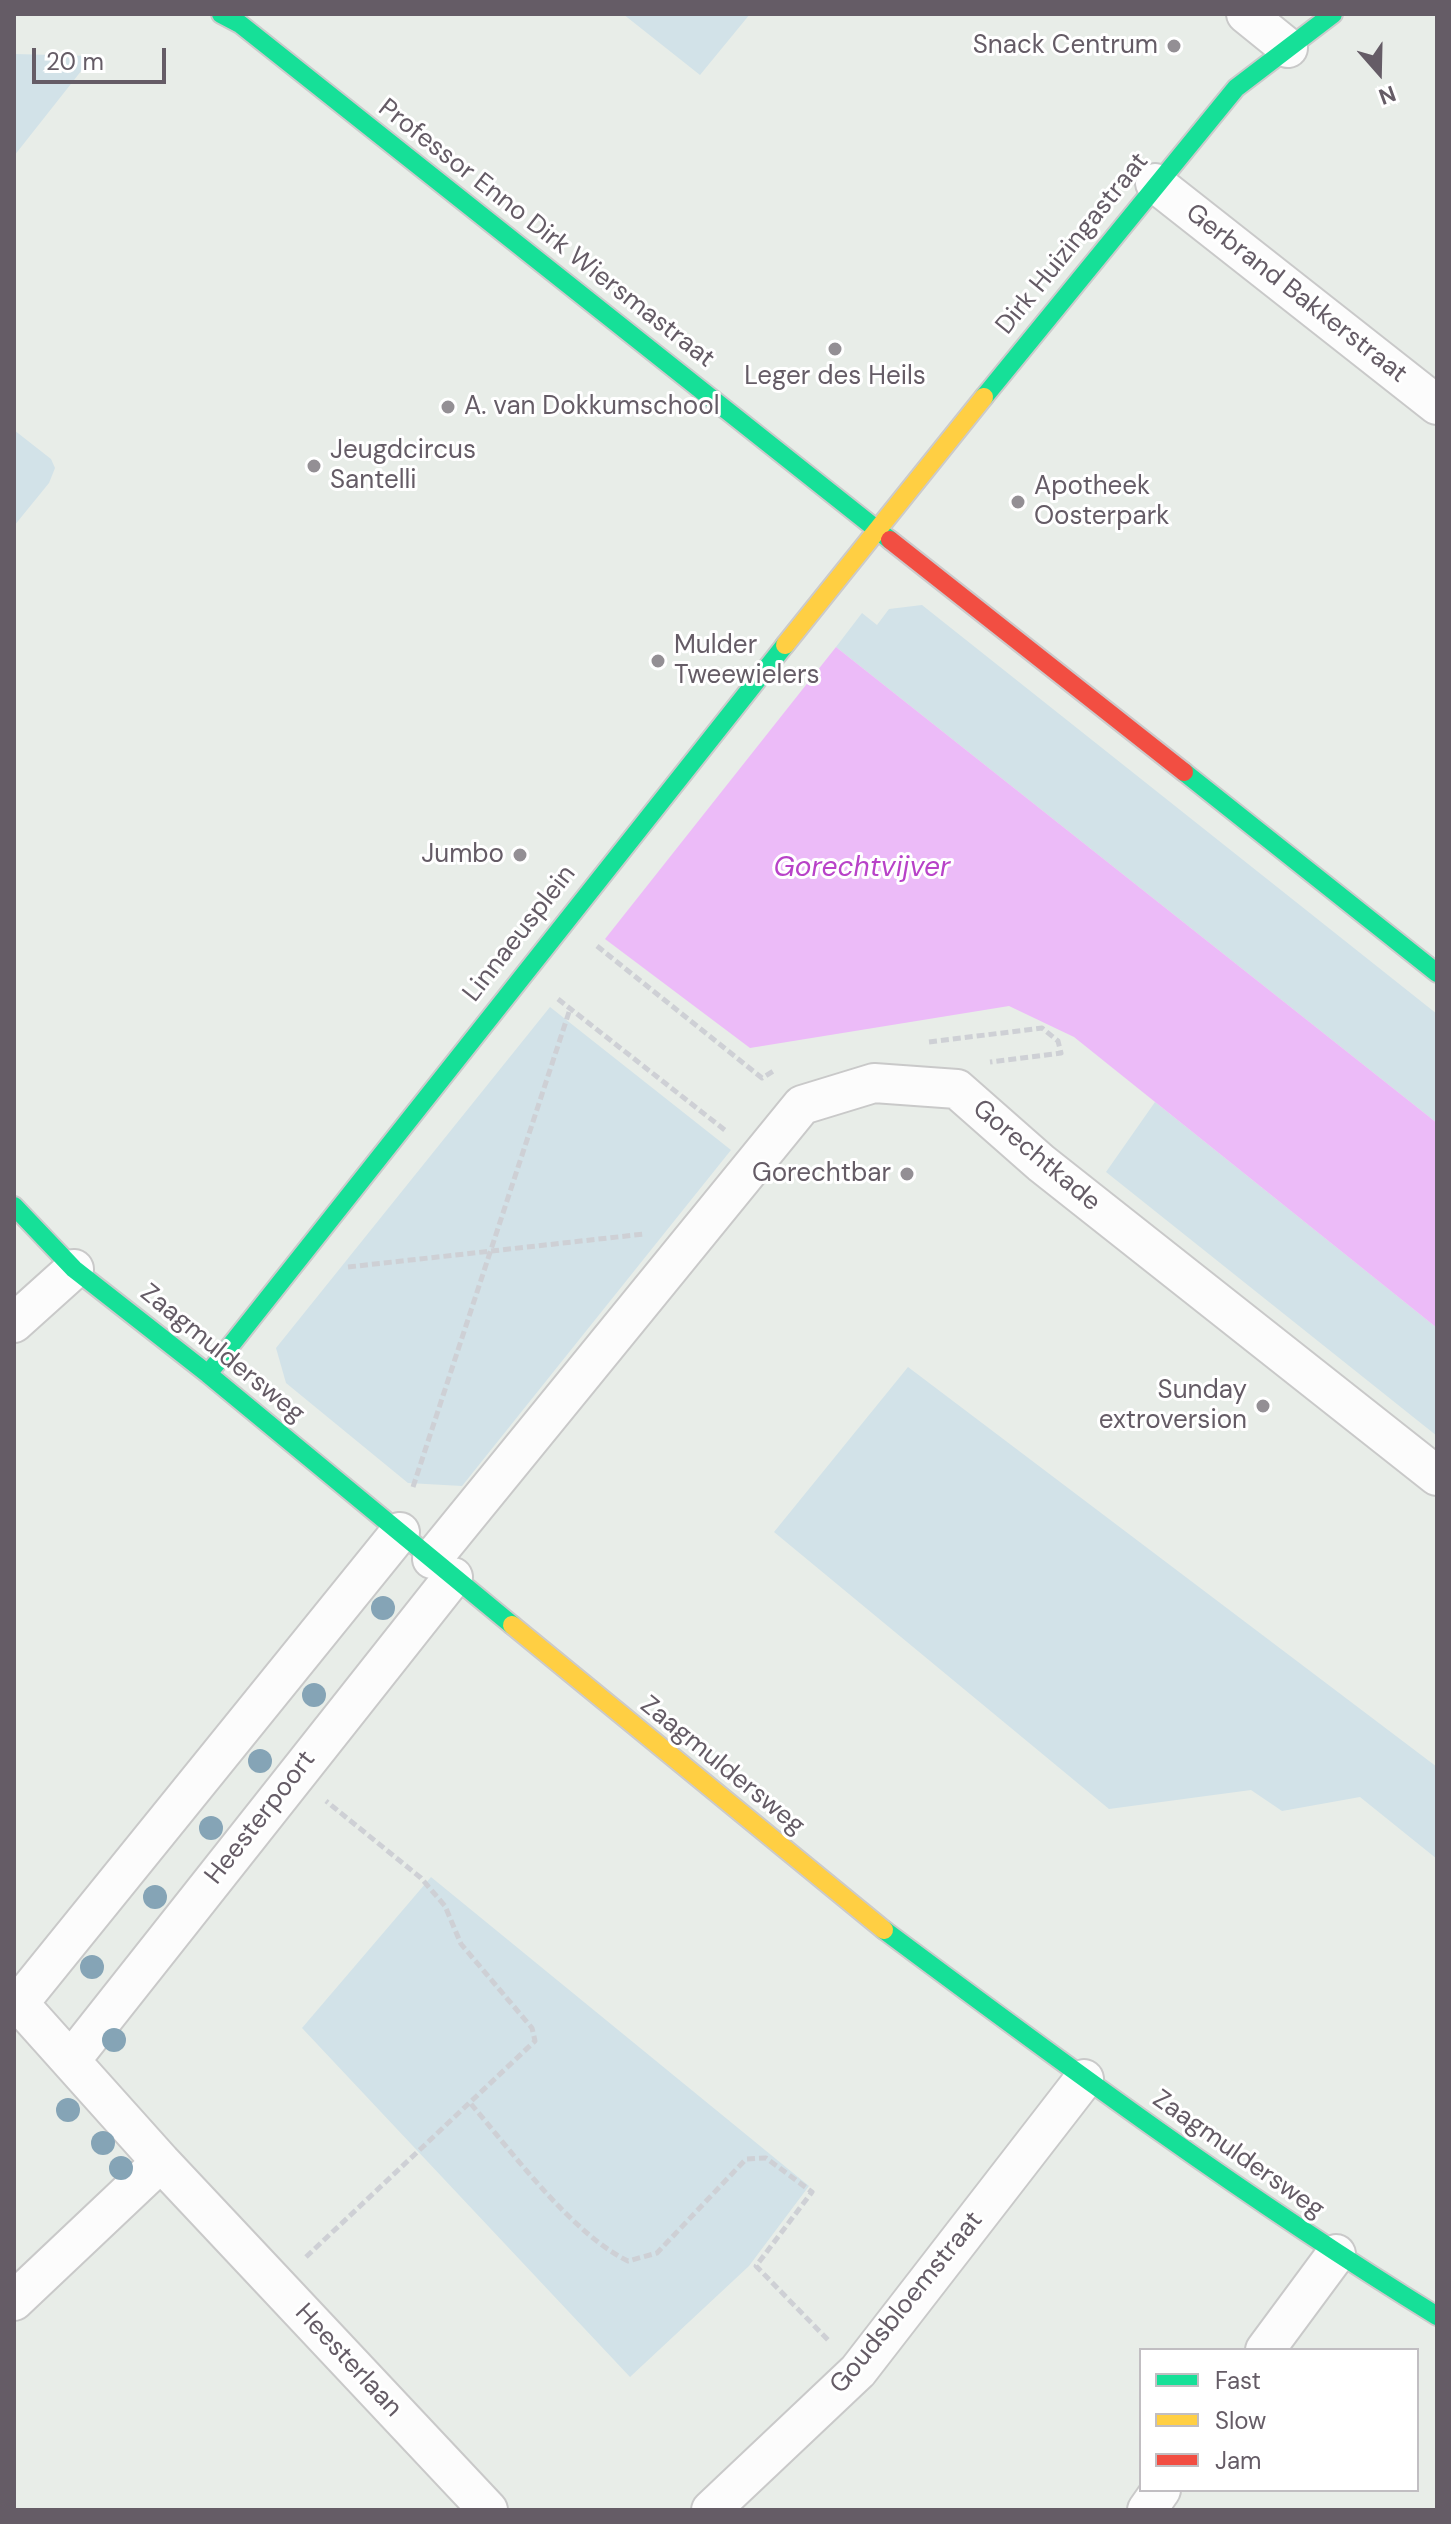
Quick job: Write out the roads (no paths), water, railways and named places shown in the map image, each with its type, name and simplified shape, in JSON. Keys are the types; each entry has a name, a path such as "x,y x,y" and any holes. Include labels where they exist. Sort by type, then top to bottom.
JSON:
{"street":[{"name":"Professor Enno Dirk Wiersmastraat","path":"221,14 240,24 875,528"},
{"path":"1246,14 1288,48"},
{"name":"Dirk Huizingastraat","path":"875,528 1236,88 1333,14"},
{"name":"Gerbrand Bakkerstraat","path":"1155,183 1437,405"},
{"name":"Linnaeusplein","path":"208,1374 875,528"},
{"path":"875,528 1437,973"},
{"name":"Gorechtkade","path":"442,1568 701,1227 802,1105 874,1083 957,1089 1041,1163 1437,1476"},
{"name":"Zaagmuldersweg","path":"14,1206 74,1269 208,1374 859,1911 1084,2079 1336,2254 1437,2316"},
{"path":"14,1323 74,1269"},
{"path":"14,2301 161,2162 16,2000 394,1527"},
{"name":"Heesterpoort","path":"71,2060 294,1775 442,1568"},
{"name":"Goudsbloemstraat","path":"711,2510 858,2371 1084,2079"},
{"name":"Heesterlaan","path":"161,2162 488,2510"},
{"path":"1266,2348 1336,2254"},
{"path":"1147,2510 1160,2492"}],"water":[{"name":"Gorechtvijver","path":"836,647 1437,1123 1437,1328 1074,1037 1009,1006 750,1048 605,939"}],"place":[{"name":"Snack Centrum","path":"1174,46"},
{"name":"Leger des Heils","path":"835,349"},
{"name":"A. van Dokkumschool","path":"448,407"},
{"name":"Jeugdcircus Santelli","path":"314,466"},
{"name":"Apotheek Oosterpark","path":"1018,502"},
{"name":"Mulder Tweewielers","path":"658,661"},
{"name":"Jumbo","path":"520,855"},
{"name":"Gorechtbar","path":"907,1174"},
{"name":"Sunday extroversion","path":"1263,1406"}]}
